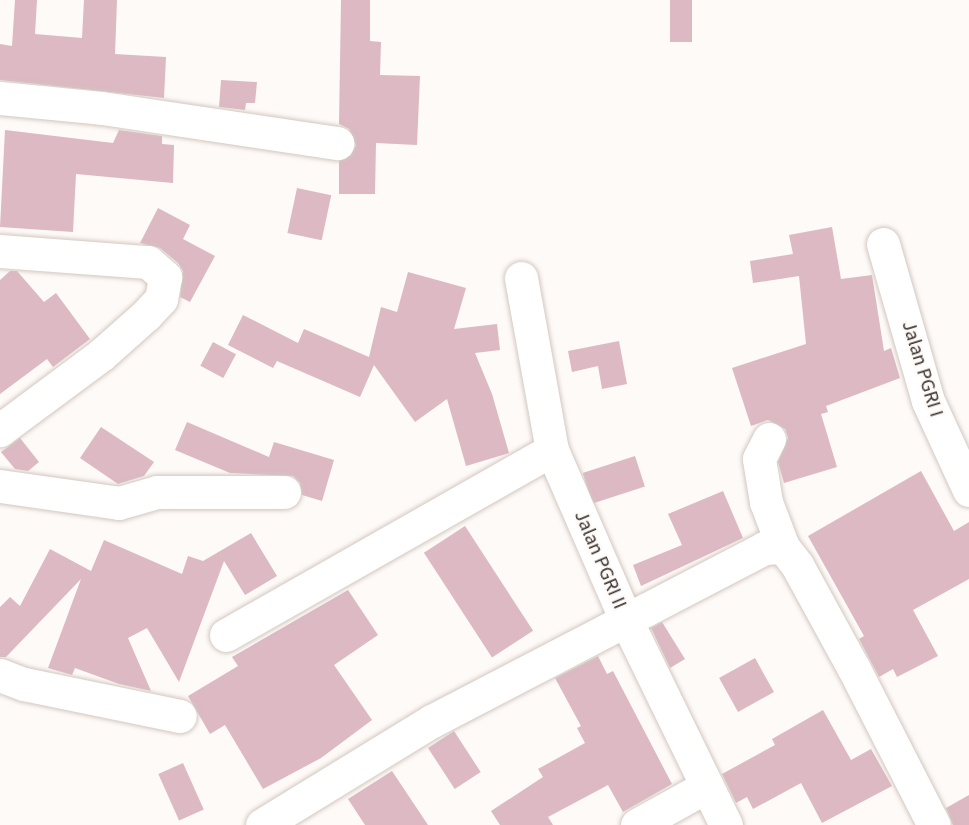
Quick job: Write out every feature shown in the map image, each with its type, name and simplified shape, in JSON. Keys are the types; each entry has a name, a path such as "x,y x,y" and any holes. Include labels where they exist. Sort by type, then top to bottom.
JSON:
{"street":[{"path":"0,99 102,108 337,143"},
{"name":"Jalan PGRI I","path":"883,244 928,401 967,481"},
{"path":"0,250 148,262 165,278 161,299 146,315 101,355 0,430"},
{"name":"Jalan PGRI II","path":"521,278 552,450 626,620 726,825"},
{"path":"769,439 759,459 766,502 783,547 854,669 934,825"},
{"path":"226,635 552,450"},
{"path":"0,486 118,502 157,492 284,492"},
{"path":"262,825 432,721 764,548 783,547"},
{"path":"0,675 24,684 180,716"},
{"path":"637,825 707,786"}],"building":[{"path":"15,0 37,0 35,34 82,38 84,0 117,0 115,54 166,57 164,98 0,80 0,44 12,46"},
{"path":"341,0 370,0 370,41 381,42 380,75 420,76 417,145 376,143 375,194 339,194 339,161 351,155 356,145 349,129 339,124"},
{"path":"670,0 692,0 692,42 670,42"},
{"path":"221,80 257,82 255,103 246,103 245,110 219,107"},
{"path":"5,130 113,143 119,130 162,136 162,144 174,145 173,183 76,174 73,232 0,227"},
{"path":"297,188 331,195 322,240 287,233"},
{"path":"158,208 190,225 183,239 215,256 190,302 180,297 183,271 178,263 160,248 140,243"},
{"path":"832,227 841,279 872,275 884,351 891,348 900,378 826,406 828,412 821,414 837,467 784,483 778,462 788,438 785,429 768,420 751,426 732,368 806,344 799,276 753,283 750,261 793,254 789,235"},
{"path":"10,271 17,271 44,302 56,293 90,339 53,367 47,359 0,394 0,280"},
{"path":"408,272 466,288 454,329 497,324 500,350 475,353 492,394 509,453 466,466 447,399 415,422 374,365 360,397 277,361 273,368 228,345 243,315 298,343 304,329 369,357 381,307 397,312"},
{"path":"619,341 627,384 602,389 598,366 572,372 568,351"},
{"path":"213,342 236,354 223,378 200,366"},
{"path":"187,422 269,457 274,442 334,460 322,501 302,495 300,483 293,476 230,473 175,450"},
{"path":"101,427 154,462 144,476 118,484 80,458"},
{"path":"20,438 39,462 28,471 15,469 1,452"},
{"path":"635,456 645,486 593,503 583,473"},
{"path":"921,471 954,531 969,522 969,579 913,610 938,656 897,677 893,669 879,677 859,639 864,636 808,536"},
{"path":"723,491 743,538 641,586 633,565 682,545 668,514"},
{"path":"465,526 533,631 492,658 424,553"},
{"path":"251,533 277,576 245,595 224,561 179,682 147,628 128,638 151,691 119,684 75,668 72,675 48,668 81,579 6,657 0,657 0,607 10,597 20,606 50,549 91,571 104,540 182,574 188,556 203,561"},
{"path":"348,590 378,635 334,665 372,720 321,758 263,789 225,725 210,734 188,696 238,666 232,657"},
{"path":"662,622 685,659 670,668 651,628"},
{"path":"598,656 607,674 613,671 672,784 623,812 608,785 548,817 553,825 500,825 491,811 543,777 538,769 585,743 577,728 581,726 555,678"},
{"path":"755,658 774,692 738,712 719,678"},
{"path":"823,710 851,760 871,749 892,786 822,823 801,783 753,809 747,797 736,803 722,774 775,745 772,739"},
{"path":"454,731 481,772 455,789 428,748"},
{"path":"183,763 204,810 179,821 158,774"},
{"path":"392,771 428,825 365,825 348,799"},
{"path":"969,795 969,825 953,825 946,808"}]}
